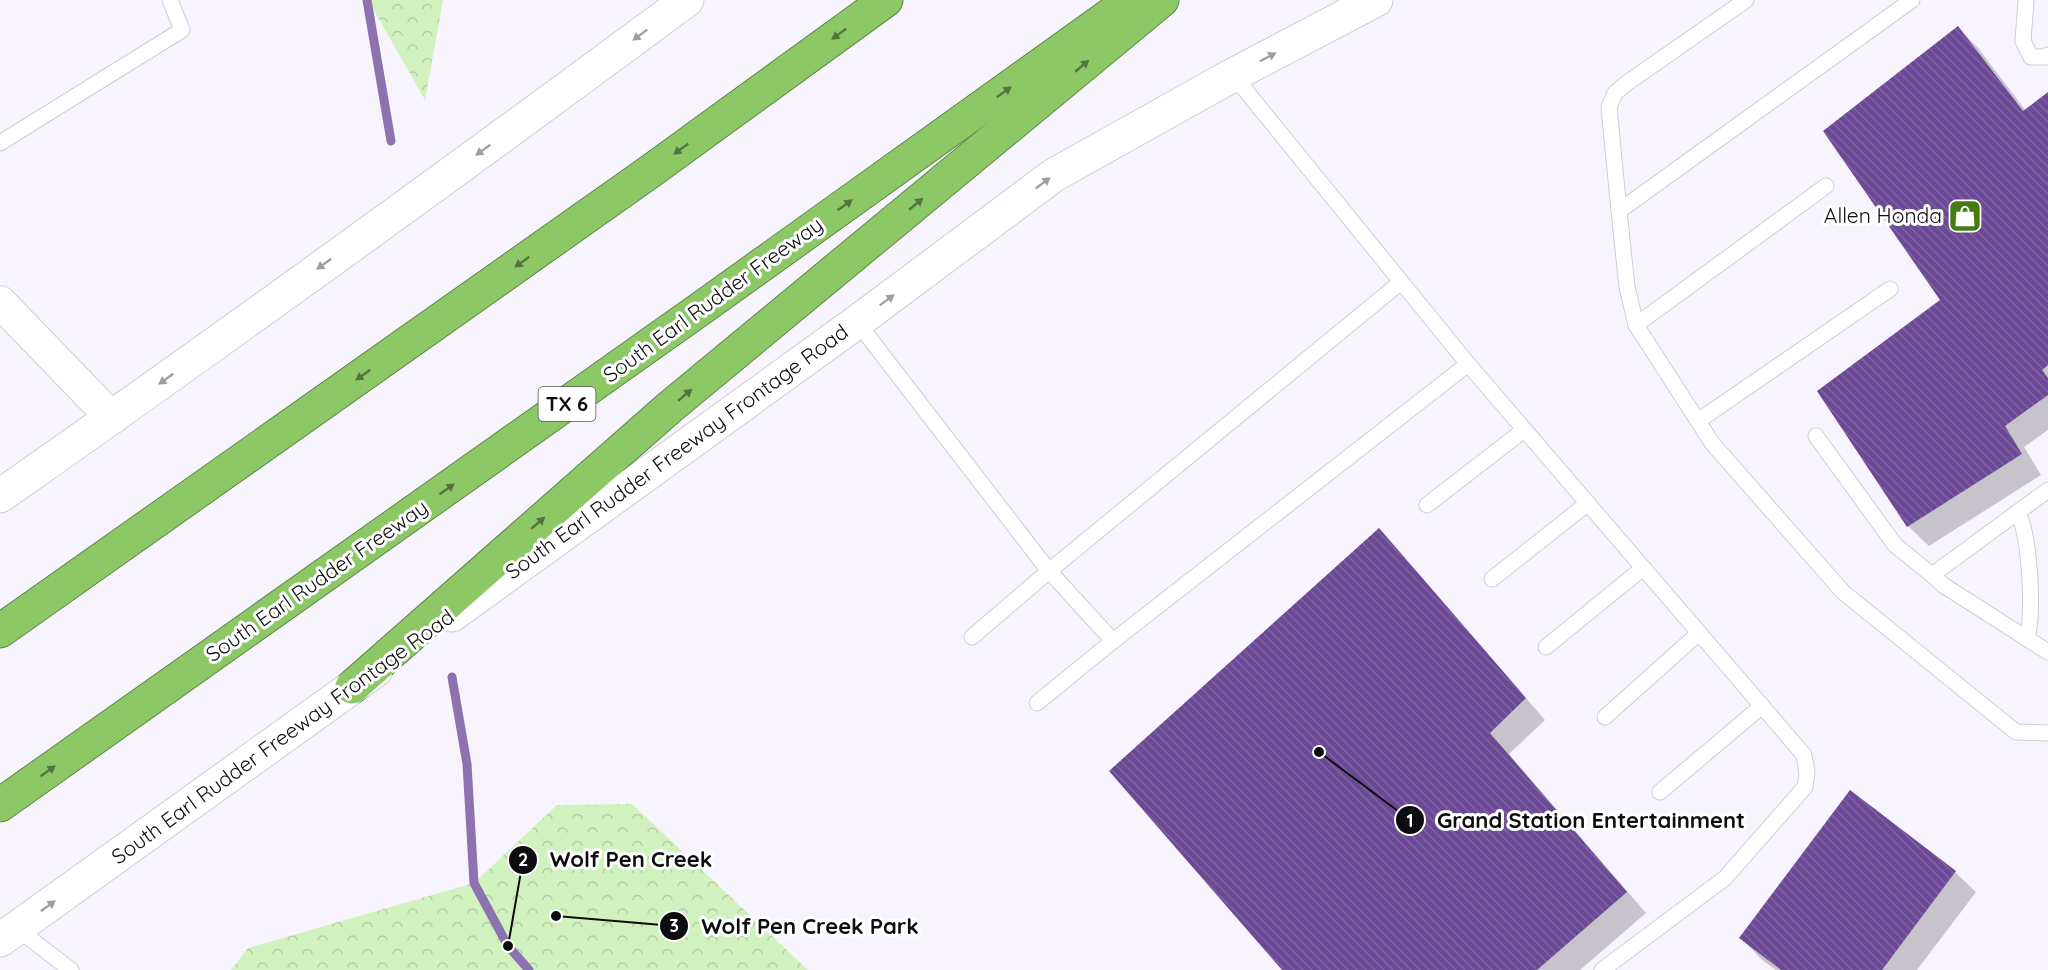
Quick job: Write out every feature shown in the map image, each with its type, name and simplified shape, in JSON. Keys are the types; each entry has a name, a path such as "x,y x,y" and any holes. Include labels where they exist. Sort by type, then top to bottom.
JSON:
{"highway":[{"path":"0,631 648,173 886,0"},
{"name":"South Earl Rudder Freeway","path":"0,805 704,308 1131,0"},
{"path":"352,687 670,407 1162,0"}],"main road":[{"path":"0,496 112,418 687,0"},
{"name":"South Earl Rudder Freeway Frontage Road","path":"8,934 857,322 1054,175 1233,75 1376,0"}],"street":[{"path":"0,302 112,418"}],"lane":[{"path":"0,143 182,30 170,0"},
{"path":"1746,0 1627,82 1615,93 1609,106 1627,287 1636,325 1712,443 1843,591 2016,732 2048,733"},
{"path":"1619,211 1912,0"},
{"path":"2026,0 2023,41 2031,57 2048,55"},
{"path":"1233,75 1468,364 1804,754 1807,773 1805,787 1725,878 1602,970"},
{"path":"1636,325 1826,186"},
{"path":"972,637 1401,282"},
{"path":"1698,421 1890,290"},
{"path":"857,322 1049,571 1113,641"},
{"path":"1037,703 1468,364"},
{"path":"1427,505 1524,430"},
{"path":"1816,436 1895,545 1943,585 2048,652"},
{"path":"1932,575 2048,490"},
{"path":"1492,579 1587,503"},
{"path":"2018,512 2023,522 2029,572 2030,627 2027,639"},
{"path":"1546,647 1643,568"},
{"path":"1605,717 1699,633"},
{"path":"1660,792 1762,706"},
{"path":"8,934 71,970"}],"green space":[{"path":"368,0 443,0 425,100"},
{"path":"632,804 808,970 231,970 248,948 474,883 557,805"}],"building":[{"name":"Allen Honda","path":"1958,26 2023,111 2048,92 2048,365 2042,370 2048,378 2048,395 2005,426 2022,454 1907,527 1817,391 1940,300 1823,131"},
{"path":"1379,528 1526,698 1490,733 1627,892 1537,970 1282,970 1109,771"},
{"path":"1850,790 1956,871 1882,970 1781,970 1739,938"}],"waterway":[{"path":"367,0 391,141"},
{"path":"452,677 467,764 474,883 508,946 529,970"}],"place":[{"name":"Allen Honda","path":"1965,216"},
{"name":"Grand Station Entertainment","path":"1319,752"},
{"name":"Wolf Pen Creek Park","path":"556,916"},
{"name":"Wolf Pen Creek","path":"508,946"}]}
